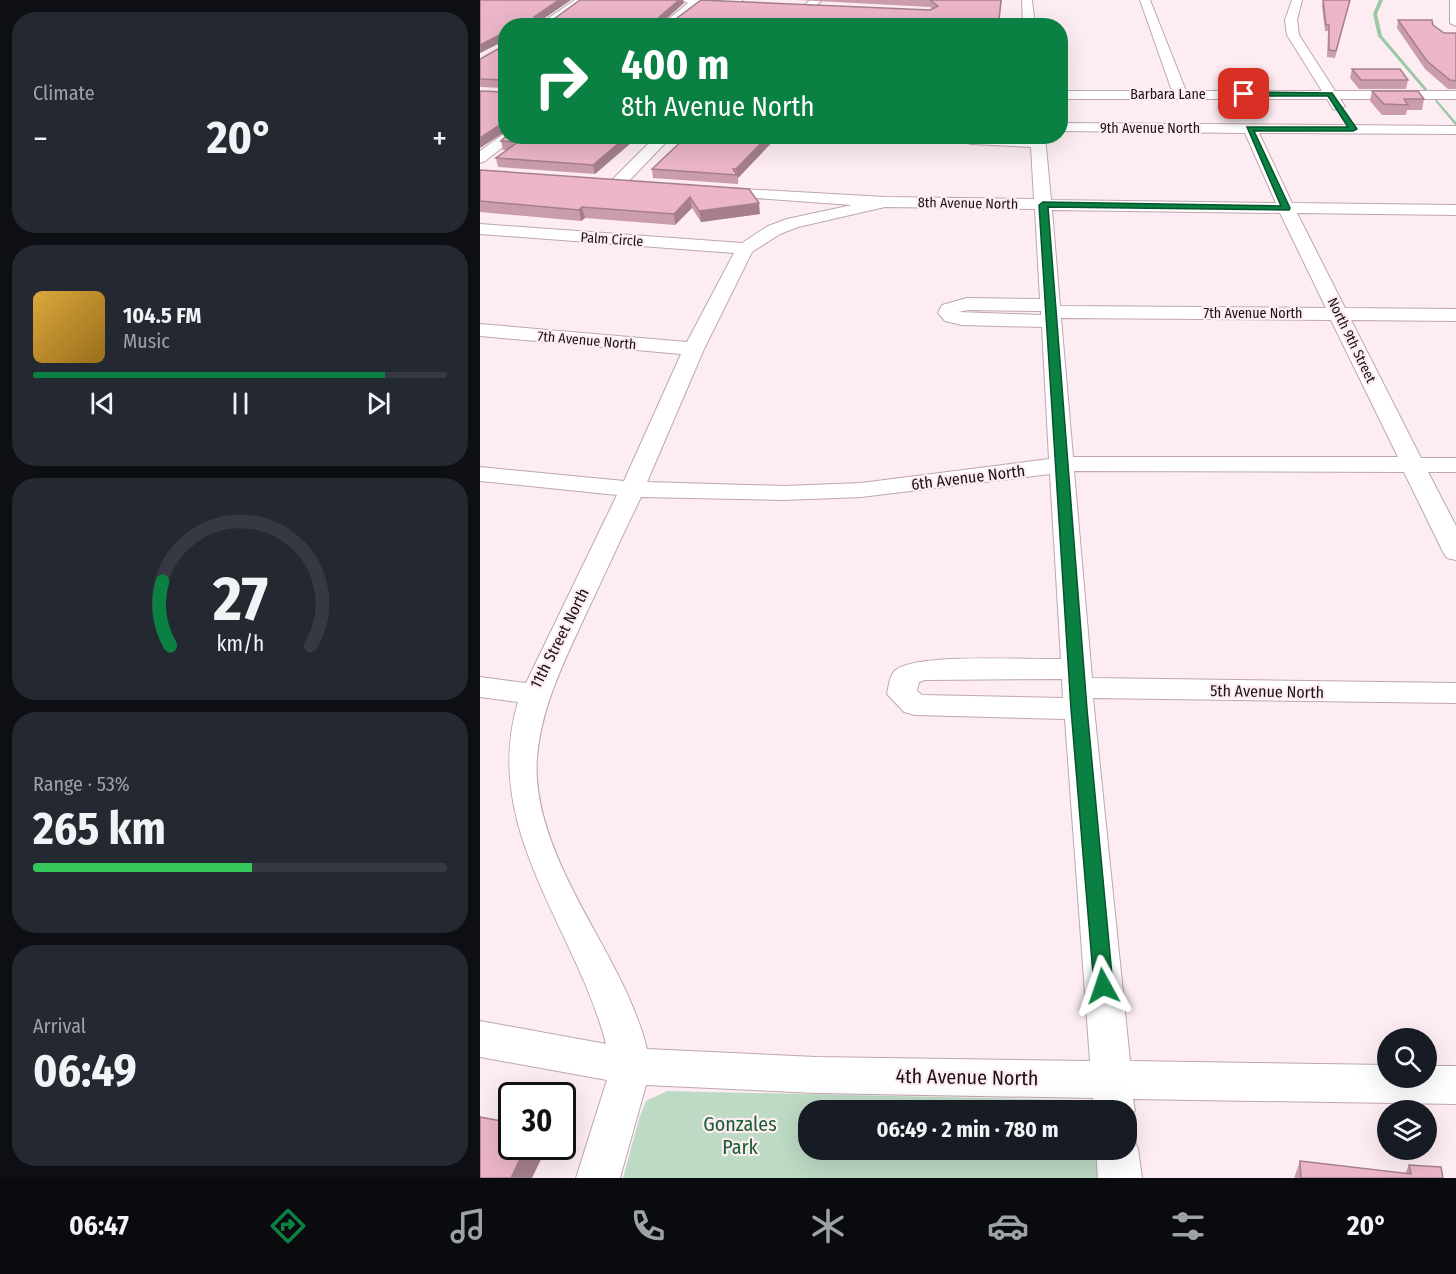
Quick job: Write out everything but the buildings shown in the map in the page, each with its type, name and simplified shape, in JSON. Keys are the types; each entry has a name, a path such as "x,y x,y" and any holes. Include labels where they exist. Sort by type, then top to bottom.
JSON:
{"street":[{"path":"554,18 582,0"},
{"path":"687,0 754,3"},
{"path":"675,18 699,0"},
{"path":"1027,0 1028,18"},
{"path":"1297,0 1291,20 1293,35 1353,129"},
{"path":"1455,0 1456,21"},
{"path":"788,5 816,4"},
{"path":"798,18 816,4"},
{"path":"1147,5 1180,94"},
{"name":"Barbara Lane","path":"1068,95 1456,95"},
{"name":"9th Avenue North","path":"1068,134 1250,128 1456,130"},
{"name":"North 9th Street","path":"1250,128 1286,208 1456,552"},
{"path":"480,158 499,144"},
{"path":"641,185 612,183 656,144"},
{"path":"1046,144 1043,205 1050,313 1077,689 1113,1094"},
{"name":"8th Avenue North","path":"699,189 885,201 1456,210"},
{"name":"11th Street North","path":"598,1178 630,1066 621,1023 597,969 540,871 514,799 512,766 517,736 530,694 547,667 632,489 694,349 745,249 774,230 793,223 885,201"},
{"name":"Palm Circle","path":"480,229 745,249"},
{"name":"7th Avenue North","path":"1050,313 1456,315"},
{"name":"7th Avenue North","path":"480,330 694,349"},
{"name":"6th Avenue North","path":"480,474 632,489 823,492 1086,462 1456,465"},
{"path":"480,687 530,694"},
{"name":"5th Avenue North","path":"1077,689 1456,693"},
{"name":"4th Avenue North","path":"480,1040 630,1066 1113,1094 1456,1085"},
{"path":"1118,1160 1120,1178"}],"green space":[{"name":"Gonzales Park","path":"667,1091 1071,1100 798,1100 798,1160 1101,1160 1102,1178 623,1178 646,1101"}],"waterway":[{"path":"1381,0 1375,14 1380,36 1426,90"},
{"path":"1436,100 1456,125"}],"route":[{"path":"1103,986 1079,709 1043,205 1286,208 1250,128 1353,129 1330,94 1244,94"}]}
